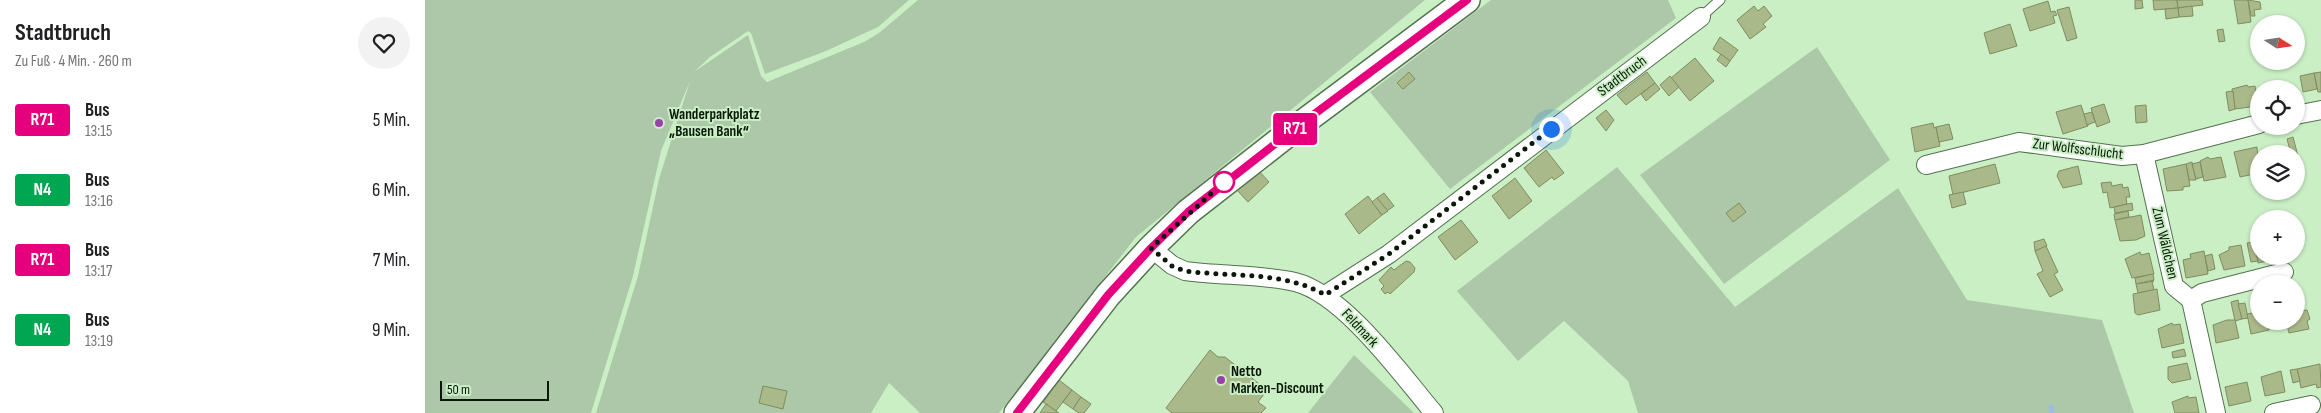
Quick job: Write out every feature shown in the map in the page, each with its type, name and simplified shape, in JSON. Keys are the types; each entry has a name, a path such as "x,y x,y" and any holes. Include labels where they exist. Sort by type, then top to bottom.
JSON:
{"street":[{"path":"1017,413 1108,295 1151,248 1221,185 1467,0"},
{"name":"Stadtbruch","path":"1325,295 1389,254 1701,17"},
{"path":"2305,113 2321,110"},
{"name":"Zur Wolfsschlucht","path":"1926,165 2019,142 2122,156 2145,154 2250,126"},
{"name":"Zum Wäldchen","path":"2145,154 2174,286 2191,300"},
{"name":"Feldmark","path":"1151,248 1172,266 1185,271 1287,281 1305,285 1325,295 1354,320 1434,413"},
{"path":"2216,413 2191,300 2202,292 2285,272"},
{"path":"2274,413 2311,405"}],"lane":[{"path":"1701,17 1720,0"}],"green space":[{"path":"425,0 909,0 878,27 826,51 765,74 751,33 748,31 710,57 694,72 748,35 761,76 767,82 864,42 879,33 918,0 1425,0 1136,237 999,413 920,413 889,383 871,413 596,413 638,276 659,179 690,81 661,151 633,276 591,413 425,413"},
{"path":"1491,0 1668,0 1676,18 1450,189 1370,92"},
{"path":"1817,47 1890,160 1724,284 1640,175"},
{"path":"1617,167 1735,307 1898,188 1967,300 2102,320 2134,413 1638,413 1628,381 1564,321 1518,361 1457,291"},
{"path":"1354,355 1414,413 1308,413"}],"building":[{"path":"2135,0 2142,0 2143,8 2135,9"},
{"path":"2153,0 2177,0 2178,8 2154,10"},
{"path":"2177,0 2202,0 2203,5 2178,8"},
{"path":"2234,0 2248,0 2250,22 2238,24"},
{"path":"2248,0 2260,2 2261,9 2254,10 2255,15 2251,15"},
{"path":"2048,1 2051,12 2055,11 2057,15 2053,16 2055,23 2030,31 2023,9"},
{"path":"1754,6 1758,11 1764,6 1772,16 1763,24 1766,27 1750,39 1737,20"},
{"path":"2192,6 2193,16 2179,17 2178,8"},
{"path":"2069,7 2077,38 2067,41 2057,10"},
{"path":"2178,8 2179,17 2166,19 2165,9"},
{"path":"2010,24 2017,46 1990,54 1984,33"},
{"path":"2223,29 2225,41 2219,42 2217,30"},
{"path":"1720,37 1738,50 1730,61 1713,49"},
{"path":"1721,54 1730,61 1726,67 1717,60"},
{"path":"1695,58 1714,81 1690,101 1671,78"},
{"path":"1409,72 1415,79 1403,89 1397,83"},
{"path":"1647,72 1655,83 1626,105 1617,95"},
{"path":"2321,72 2321,92 2318,92 2314,73"},
{"path":"2314,73 2317,89 2305,92 2305,80 2301,80 2300,76"},
{"path":"1670,76 1679,87 1669,96 1660,85"},
{"path":"1655,83 1660,89 1646,101 1641,94"},
{"path":"2247,85 2250,87 2250,107 2235,109 2232,89"},
{"path":"2233,91 2235,109 2229,111 2226,92"},
{"path":"2104,104 2110,122 2097,127 2091,108"},
{"path":"2081,105 2088,126 2063,134 2056,112"},
{"path":"2146,105 2147,122 2136,123 2135,106"},
{"path":"1606,110 1614,120 1606,131 1596,118"},
{"path":"2092,112 2095,122 2087,125 2084,114"},
{"path":"1933,123 1934,128 1936,127 1940,146 1915,152 1911,128"},
{"path":"1949,124 1953,139 1939,142 1936,127"},
{"path":"2293,137 2295,145 2289,145 2287,139"},
{"path":"2250,149 2250,175 2240,177 2234,152"},
{"path":"1546,150 1564,173 1554,180 1552,177 1539,187 1524,168"},
{"path":"2208,157 2210,159 2221,157 2226,177 2204,181 2200,161"},
{"path":"2192,162 2196,180 2189,180 2186,164"},
{"path":"2200,162 2203,177 2196,179 2192,164"},
{"path":"1995,164 2000,183 1953,195 1949,176"},
{"path":"2186,164 2190,186 2183,187 2183,190 2167,191 2163,169"},
{"path":"2078,166 2082,184 2063,188 2057,176 2059,171"},
{"path":"1259,171 1269,182 1248,202 1237,190"},
{"path":"1515,178 1532,201 1509,219 1492,196"},
{"path":"2111,182 2112,186 2122,184 2123,188 2128,187 2130,197 2126,197 2127,204 2110,208 2107,192 2103,193 2101,183"},
{"path":"1963,192 1966,204 1952,208 1949,195"},
{"path":"1384,193 1394,206 1387,211 1377,198"},
{"path":"1368,196 1382,215 1359,234 1345,214"},
{"path":"1377,198 1388,211 1382,215 1372,202"},
{"path":"1739,203 1746,212 1733,222 1726,213"},
{"path":"2132,203 2133,210 2115,213 2114,207"},
{"path":"2128,211 2129,217 2115,220 2114,214"},
{"path":"2141,215 2145,236 2136,240 2120,241 2115,220"},
{"path":"1461,220 1478,242 1455,260 1438,237"},
{"path":"2044,239 2047,246 2035,251 2034,242"},
{"path":"2250,242 2250,257 2247,243"},
{"path":"2241,245 2245,266 2224,270 2219,255 2229,250 2229,247"},
{"path":"2046,246 2058,272 2054,274 2063,290 2050,297 2037,274 2043,271 2035,251"},
{"path":"2204,251 2208,274 2186,278 2183,260 2191,258 2190,254"},
{"path":"2140,252 2141,255 2149,253 2154,274 2132,278 2125,259"},
{"path":"2212,254 2215,269 2208,271 2205,256"},
{"path":"1406,261 1410,262 1415,268 1414,272 1390,294 1388,292 1385,294 1381,289 1384,286 1379,280 1391,267 1394,270"},
{"path":"2153,274 2154,280 2136,284 2135,278"},
{"path":"2152,281 2154,290 2138,293 2136,284"},
{"path":"2157,289 2160,310 2138,315 2135,313 2133,294"},
{"path":"2238,300 2242,319 2235,321 2231,302"},
{"path":"2245,303 2248,318 2242,319 2238,304"},
{"path":"2305,310 2307,310 2310,319 2307,321 2309,329 2305,330"},
{"path":"2247,314 2250,314 2250,329"},
{"path":"2227,320 2235,320 2239,338 2216,343 2213,325"},
{"path":"2172,323 2173,325 2180,324 2184,343 2162,348 2158,329"},
{"path":"2250,330 2269,330 2251,334"},
{"path":"2288,330 2304,330 2289,333"},
{"path":"2184,349 2186,356 2173,358 2172,352"},
{"name":"Netto Marken-Discount","path":"1210,350 1218,357 1225,357 1267,390 1258,402 1266,408 1261,413 1172,413 1166,408"},
{"path":"2187,363 2191,379 2172,383 2168,379 2168,367"},
{"path":"2320,364 2321,387 2317,388 2316,384 2301,388 2297,369"},
{"path":"2297,369 2300,381 2293,383 2290,370"},
{"path":"2281,371 2285,392 2265,396 2261,377"},
{"path":"1059,380 1072,390 1056,411 1043,402"},
{"path":"2247,382 2251,401 2229,406 2225,387"},
{"path":"763,386 787,391 783,409 759,403"},
{"path":"1072,390 1081,397 1073,409 1063,402"},
{"path":"2188,396 2188,398 2196,397 2199,413 2175,413 2172,402"},
{"path":"1081,397 1091,404 1084,413 1079,413 1073,409"},
{"path":"1046,404 1056,411 1059,413 1040,413"}],"waterway":[{"path":"2051,407 2052,413"}],"bus line":[{"name":"R71","path":"1017,413 1108,295 1151,248 1188,212 1289,133 1467,0"}],"place":[{"name":"Wanderparkplatz „Bausen Bank“","path":"659,123"},
{"name":"Netto Marken-Discount","path":"1221,380"}],"route":[{"path":"1224,182 1188,212 1151,248 1172,266 1185,271 1295,282 1325,295 1389,254 1551,129"}]}
